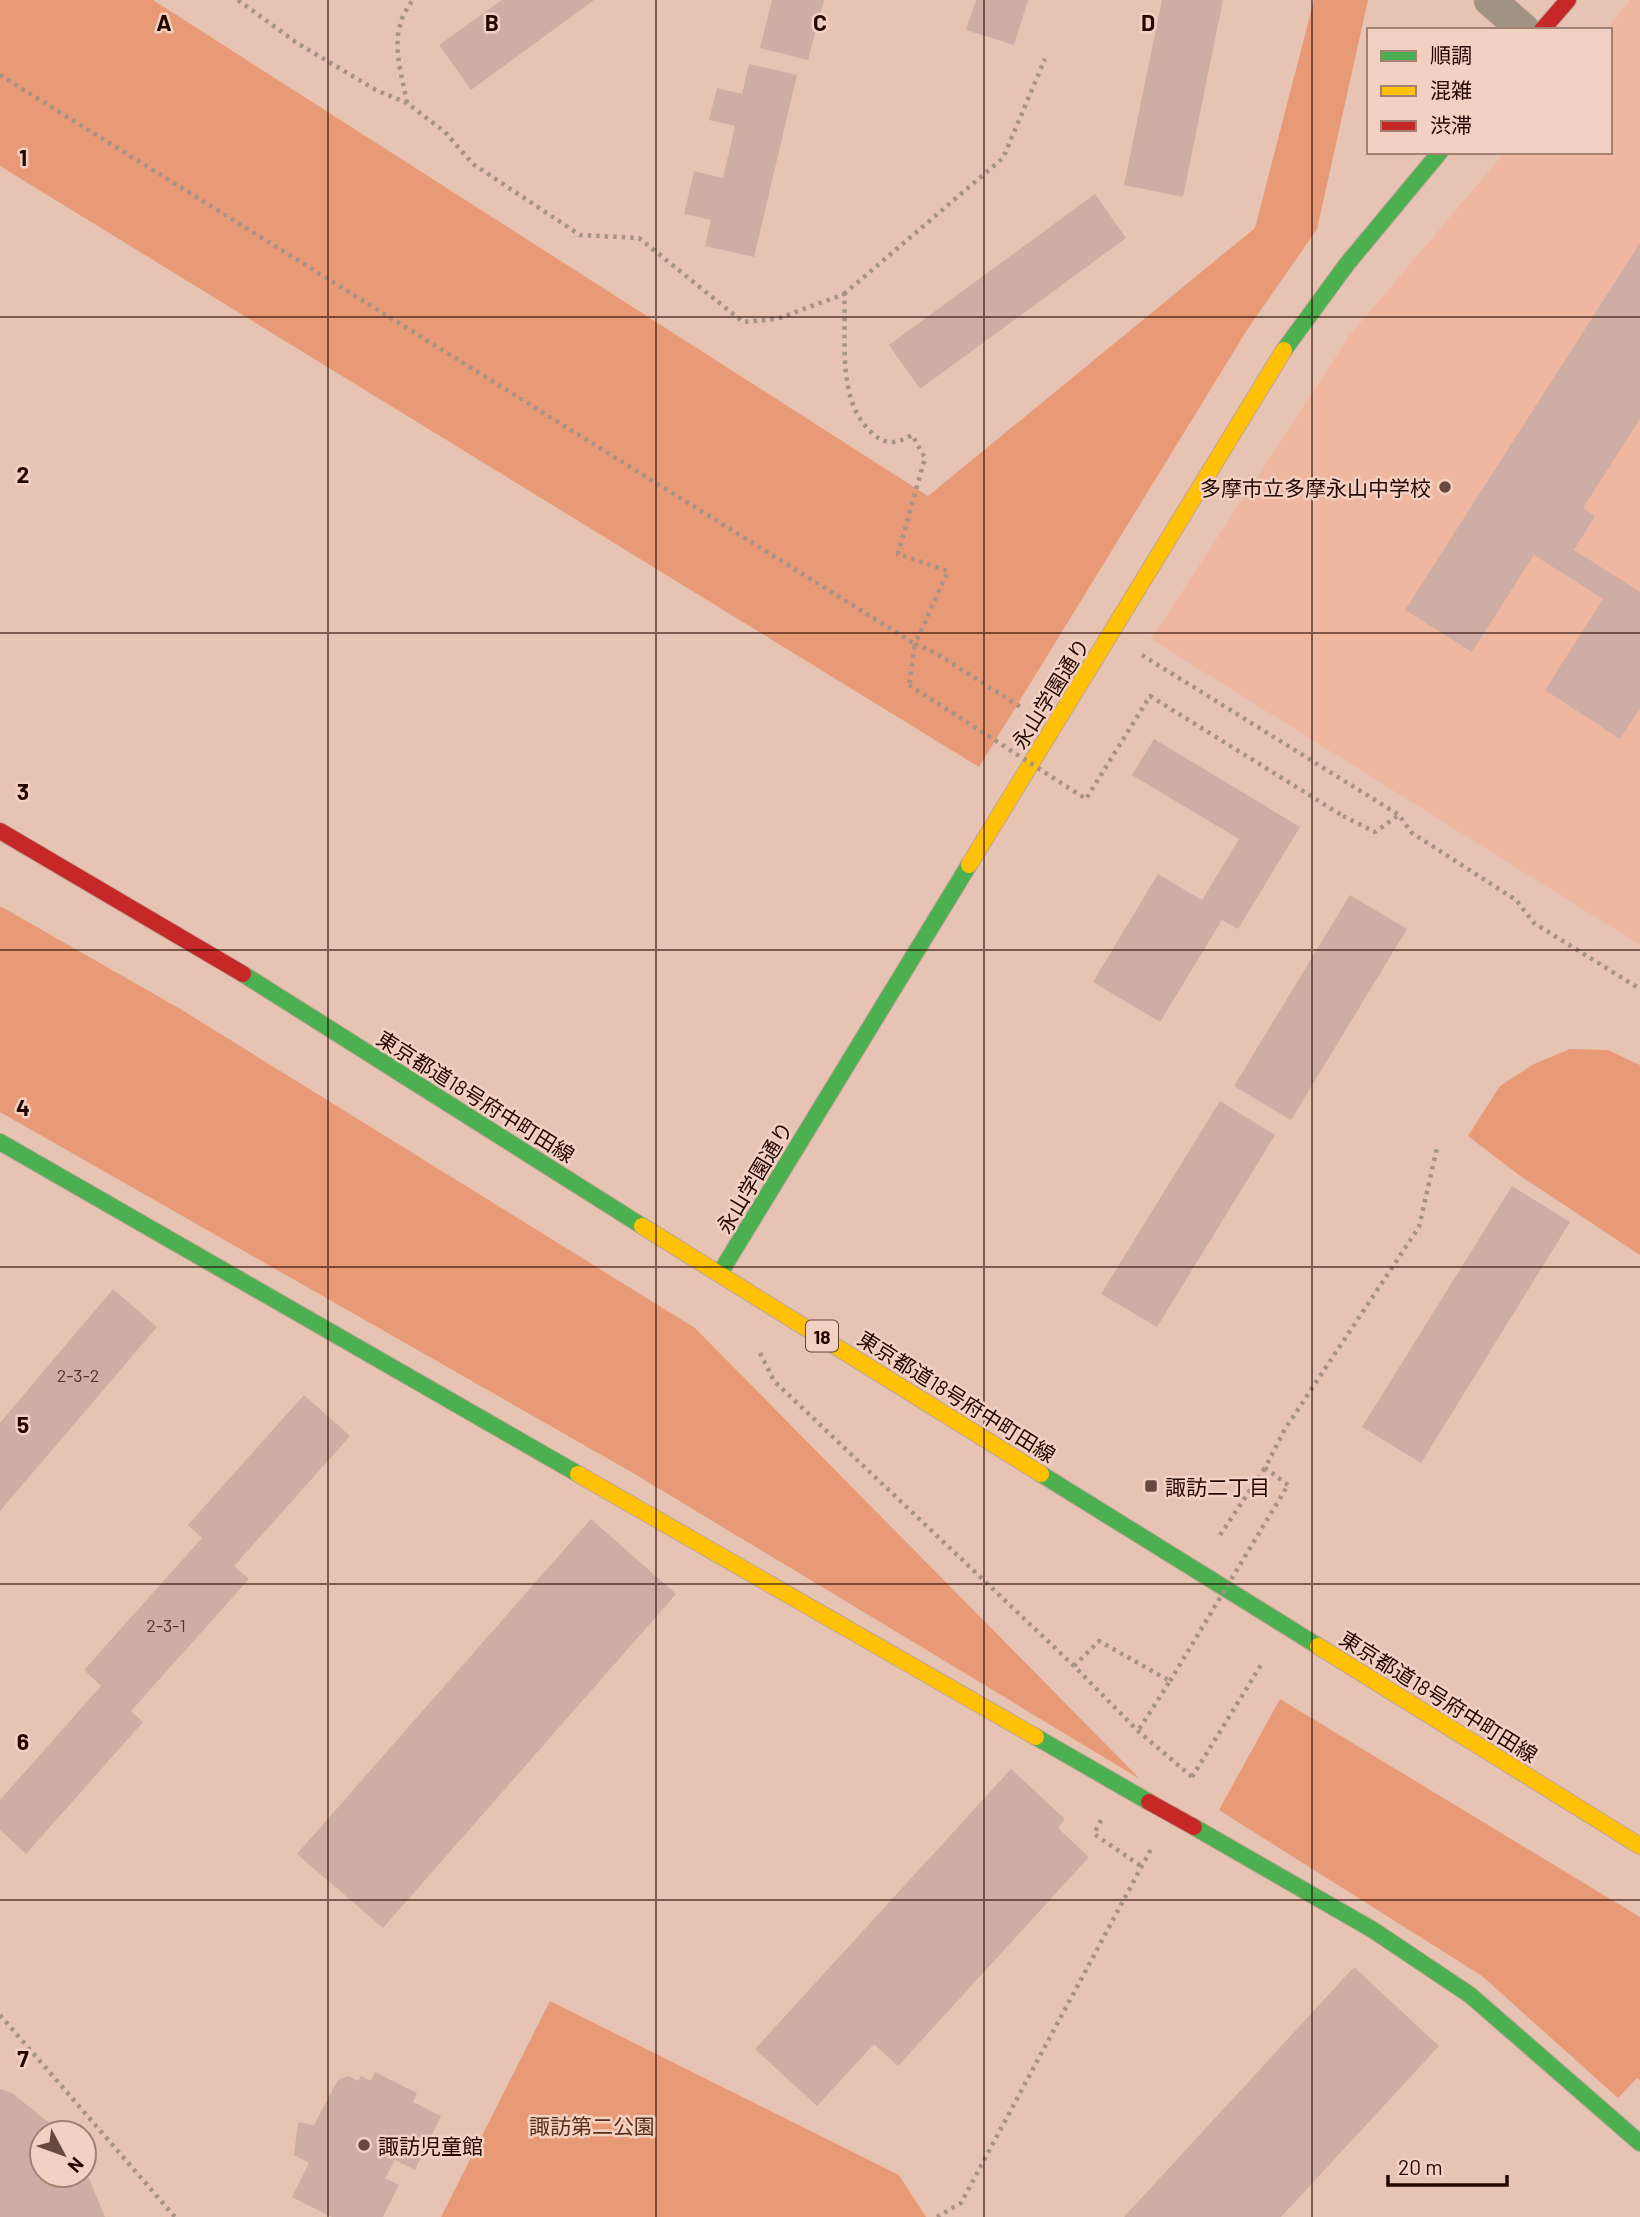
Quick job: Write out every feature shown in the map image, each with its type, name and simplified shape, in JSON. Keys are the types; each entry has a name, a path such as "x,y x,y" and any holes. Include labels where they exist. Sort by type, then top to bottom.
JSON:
{"street":[{"path":"1490,0 1522,28"},
{"path":"1544,28 1568,0"},
{"name":"永山学園通り","path":"720,1273 1281,355 1347,264 1438,154"},
{"name":"東京都道18号府中町田線","path":"0,831 210,953 1640,1846"},
{"path":"0,1142 1373,1930 1470,1995 1640,2143"}],"path":[{"path":"238,0 297,43 376,90 407,103 445,132 473,164 580,235 639,238 743,322 777,319 844,294 1003,158 1045,60"},
{"path":"407,103 397,36 398,26 412,0"},
{"path":"0,75 1025,710"},
{"path":"844,294 844,356 851,404 862,423 878,439 899,443 912,435 925,458 898,554 948,570 915,644 909,685 1086,799 1150,696 1343,817 1375,832 1399,815"},
{"path":"1133,649 1399,815 1412,833 1516,900 1534,923 1640,989"},
{"path":"1220,1535 1419,1227 1437,1148"},
{"path":"1138,1731 1289,1485 1265,1468"},
{"path":"1074,1666 1099,1641 1170,1681"},
{"path":"1192,1777 1261,1665"},
{"path":"1094,1834 1141,1866"},
{"path":"0,2015 175,2217"},
{"path":"937,2217 961,2203"}],"shaded area":[{"name":"多摩市立多摩永山中学校","path":"1630,0 1640,0 1640,945 1151,639 1350,335 1503,154 1612,154 1612,28 1608,28"}],"green space":[{"path":"0,0 153,0 928,496 1255,228 1314,0 1368,0 1317,229 1247,330 979,767 0,166"},
{"path":"0,906 182,1010 695,1328 1140,1779 633,1473 0,1112"},
{"path":"1570,1049 1608,1050 1640,1065 1640,1255 1519,1175 1468,1136 1500,1086 1534,1064"},
{"path":"1280,1699 1640,1917 1640,2080 1637,2078 1618,2098 1482,1976 1219,1810"},
{"name":"諏訪第二公園","path":"550,2001 899,2175 926,2217 441,2217"}],"building":[{"path":"502,0 594,0 471,90 439,45"},
{"path":"772,0 824,0 808,60 760,48"},
{"path":"976,0 1028,0 1014,45 966,30"},
{"path":"1162,0 1223,0 1183,197 1124,185"},
{"path":"749,64 797,75 754,257 705,246 711,220 684,214 694,171 723,178 735,126 709,120 717,88 742,94"},
{"path":"1095,194 1126,238 920,389 889,345"},
{"path":"1640,243 1640,419 1583,508 1595,516 1574,550 1640,592 1640,708 1620,739 1545,690 1603,599 1534,555 1472,652 1405,610"},
{"path":"1154,739 1300,827 1238,929 1222,920 1160,1022 1093,982 1158,874 1202,900 1239,839 1132,775"},
{"path":"1350,895 1407,929 1291,1120 1234,1086"},
{"path":"1220,1101 1275,1135 1157,1327 1101,1294"},
{"path":"1512,1186 1570,1222 1421,1463 1362,1427"},
{"path":"113,1289 157,1327 0,1511 0,1423"},
{"path":"304,1395 350,1436 234,1566 249,1579 131,1711 143,1722 26,1854 0,1830 0,1800 101,1686 84,1670 202,1538 188,1525"},
{"path":"591,1519 676,1594 383,1928 297,1854"},
{"path":"1011,1769 1065,1819 1058,1828 1089,1857 898,2066 874,2044 817,2106 755,2049"},
{"path":"1354,1967 1439,2046 1281,2217 1124,2217"},
{"path":"375,2072 417,2093 413,2102 441,2116 415,2170 395,2160 385,2178 399,2185 383,2217 332,2217 292,2197 309,2163 294,2155 298,2122 314,2125 338,2080 348,2076 358,2081 361,2076 371,2081"},
{"path":"0,2089 12,2093 44,2119 28,2119 28,2189 93,2189 105,2217 0,2217"}],"traffic: fast":[{"path":"1284,350 1347,264 1438,154"},
{"path":"720,1273 969,865"},
{"path":"243,974 642,1226"},
{"path":"0,1142 578,1474"},
{"path":"1041,1474 1318,1646"},
{"path":"1036,1737 1149,1802"},
{"path":"1194,1827 1373,1930 1470,1995 1640,2143"}],"traffic: slow":[{"path":"969,865 1284,350"},
{"path":"642,1226 1041,1474"},
{"path":"578,1474 1036,1737"},
{"path":"1318,1646 1640,1846"}],"traffic: jam":[{"path":"1544,28 1568,0"},
{"path":"0,831 243,974"},
{"path":"1149,1802 1194,1827"}],"place":[{"name":"多摩市立多摩永山中学校","path":"1445,487"},
{"name":"諏訪二丁目","path":"1151,1486"},
{"name":"諏訪児童館","path":"364,2145"}]}
